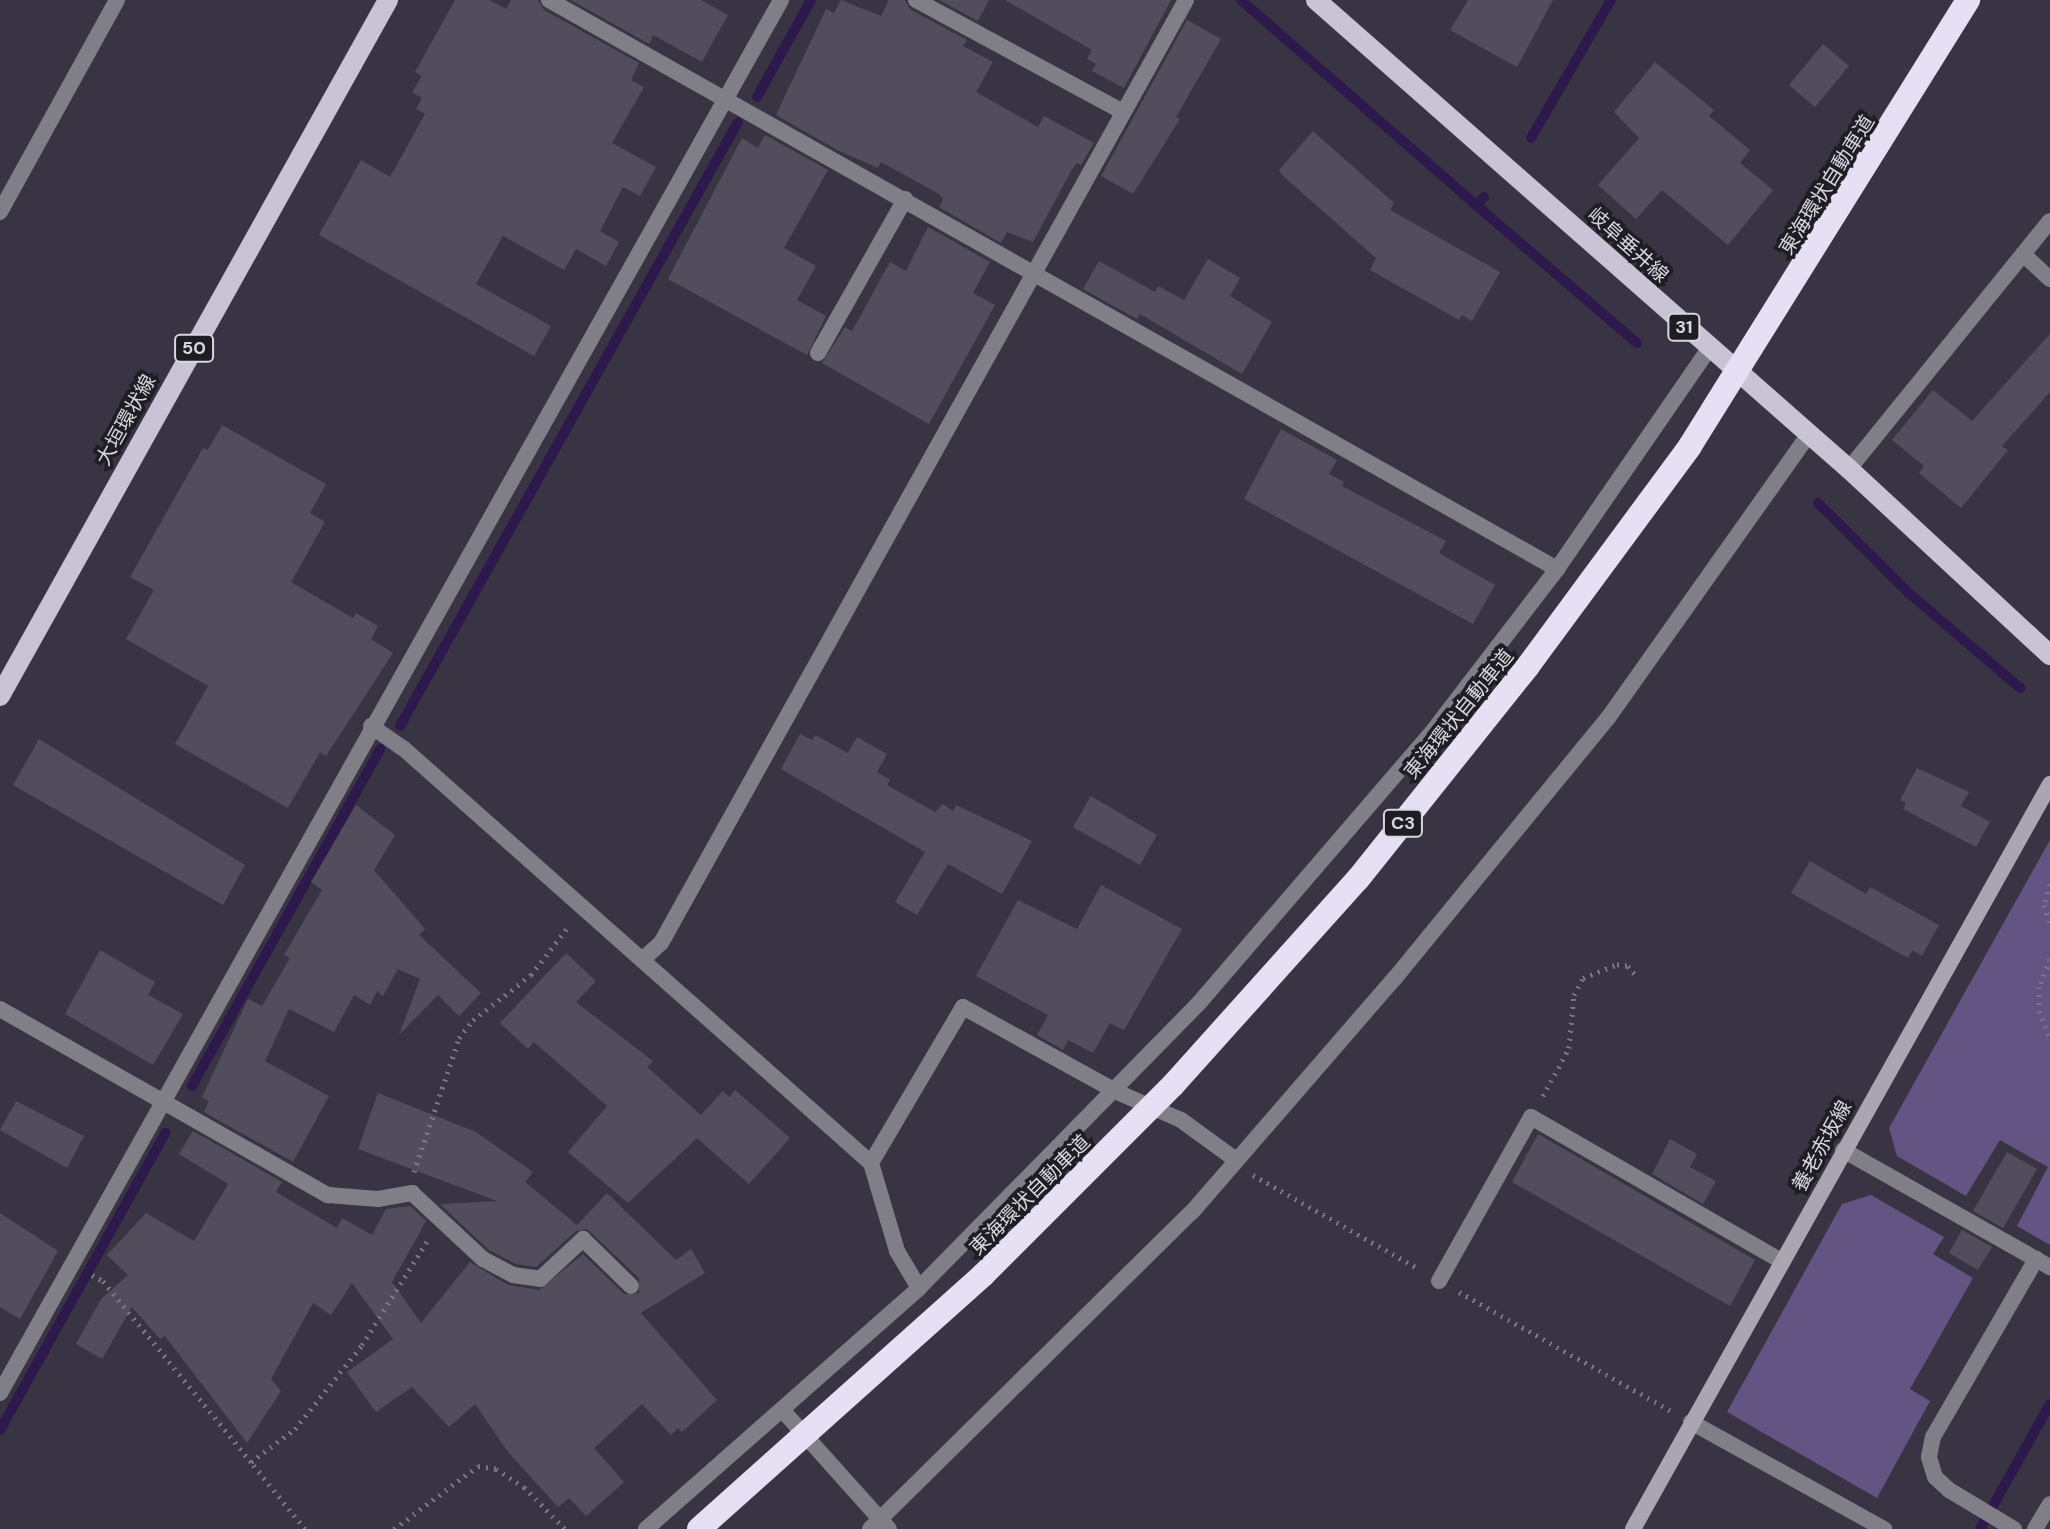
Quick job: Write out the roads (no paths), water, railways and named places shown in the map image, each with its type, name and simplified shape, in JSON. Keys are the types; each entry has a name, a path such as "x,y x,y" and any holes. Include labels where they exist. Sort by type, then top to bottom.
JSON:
{"highway":[{"name":"東海環状自動車道","path":"699,1529 983,1275 1173,1085 1358,879 1528,666 1690,446 1968,0"}],"main road":[{"name":"大垣環状線","path":"0,696 388,0"},
{"name":"岐阜垂井線","path":"1316,0 1849,469 2050,655"},
{"name":"養老赤坂線","path":"1633,1529 2050,784"}],"street":[{"path":"0,212 117,0"},
{"path":"549,0 1034,271 1557,569"},
{"path":"0,1393 371,726 781,0"},
{"path":"916,0 1123,112"},
{"path":"642,960 661,943 1186,0"},
{"path":"818,353 905,199"},
{"path":"1849,469 2050,221"},
{"path":"2023,254 2050,279"},
{"path":"646,1529 784,1412 919,1288 1117,1092 1308,881 1557,569 1709,349"},
{"path":"784,1412 880,1526 1192,1212 1395,978 1608,718 1809,434"},
{"path":"371,726 403,748 871,1163 897,1251 919,1288"},
{"path":"871,1163 963,1007 1117,1092 1181,1120 1236,1160"},
{"path":"0,1009 328,1195 378,1199 412,1193 483,1259 513,1275 540,1279 583,1239 631,1286"},
{"path":"1439,1281 1531,1117 1781,1261"},
{"path":"1843,1150 2043,1263 1933,1437 1929,1457 1935,1477 2008,1526"},
{"path":"1691,1422 1884,1529"},
{"path":"2035,1529 2050,1504"}],"waterway":[{"path":"757,97 811,0"},
{"path":"1241,0 1476,205"},
{"path":"1531,138 1611,0"},
{"path":"400,726 738,122"},
{"path":"1484,197 1476,205 1637,343"},
{"path":"1818,503 1910,594 2020,688"},
{"path":"192,1086 380,749"},
{"path":"0,1430 165,1133"},
{"path":"1980,1529 2050,1404"}]}
